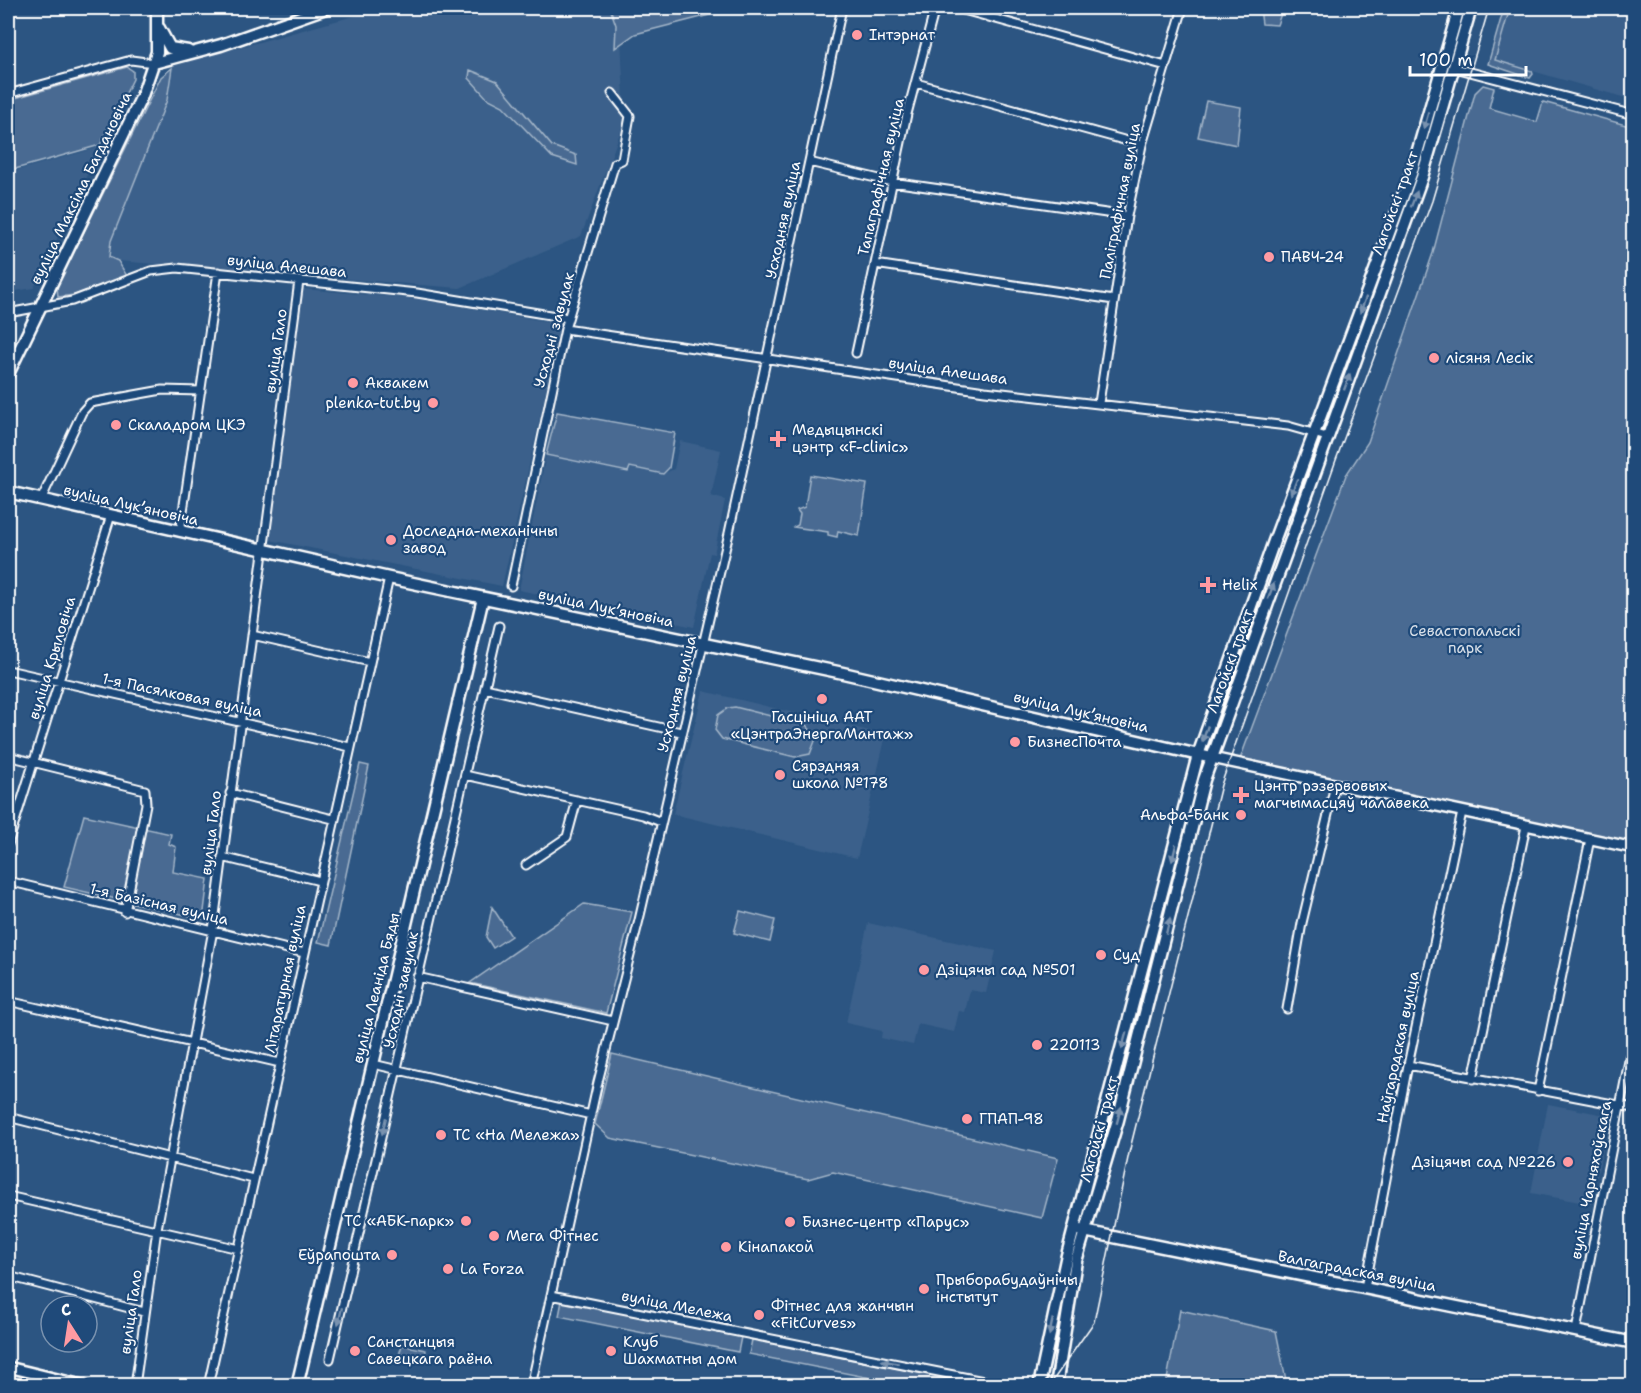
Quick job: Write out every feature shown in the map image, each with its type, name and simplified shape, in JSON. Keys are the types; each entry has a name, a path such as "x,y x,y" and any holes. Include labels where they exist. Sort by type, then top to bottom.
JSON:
{"main road":[{"name":"вуліца Максіма Багдановіча","path":"8,374 128,129 154,63 159,27 157,8"},
{"path":"154,63 203,51 326,8"},
{"name":"Лагойскі тракт","path":"1079,1230 1198,755 1314,432 1407,184 1459,8"},
{"name":"Лагойскі тракт","path":"1079,1230 1118,1120 1212,758 1422,177 1471,8"},
{"path":"159,27 170,48 176,51 203,51"},
{"path":"1443,65 1455,68"},
{"name":"вуліца Лукʼяновіча","path":"8,492 389,578 916,689 1212,758"},
{"name":"вуліца Леаніда Бяды","path":"297,1386 483,598"},
{"path":"1039,1386 1079,1230"},
{"path":"1056,1386 1079,1230"},
{"name":"Валгаградская вуліца","path":"1079,1230 1634,1343"}],"street":[{"name":"Усходняя вуліца","path":"531,1386 591,1115 681,732 704,644 842,8"},
{"name":"Тапаграфічная вуліца","path":"856,352 892,182 935,8"},
{"path":"956,8 1166,66"},
{"name":"Паліграфічная вуліца","path":"1098,403 1127,216 1142,145 1183,8"},
{"path":"8,94 131,60 154,63"},
{"path":"1455,68 1634,115"},
{"path":"916,83 1142,145"},
{"name":"Усходні завулак","path":"511,586 565,329 615,164 622,160 630,116 612,93"},
{"path":"809,162 892,182 1127,216"},
{"path":"875,264 1114,300"},
{"name":"вуліца Алешава","path":"8,313 72,301 160,269 218,272 417,293 568,318"},
{"path":"180,532 218,272"},
{"name":"вуліца Гало","path":"135,1386 157,1229 213,930 239,720 299,281"},
{"name":"вуліца Алешава","path":"565,329 985,391 1288,426 1327,437"},
{"path":"41,500 82,412 90,403 169,389 201,392"},
{"name":"вуліца Крыловіча","path":"8,843 111,515"},
{"name":"Літаратурная вуліца","path":"208,1386 333,819 389,578"},
{"name":"Усходні завулак","path":"330,1359 499,627"},
{"path":"252,635 370,662"},
{"name":"1-я Пасялковая вуліца","path":"8,670 239,720 350,747"},
{"path":"484,688 681,732"},
{"path":"8,756 145,789 146,804 125,912"},
{"path":"1212,758 1634,848"},
{"path":"465,775 644,815 661,822"},
{"path":"1287,1009 1302,924 1335,785"},
{"path":"230,793 333,819"},
{"path":"526,865 567,837 577,800"},
{"name":"Наўгародская вуліца","path":"1365,1288 1408,1065 1462,812"},
{"path":"1473,1079 1527,826"},
{"path":"1538,1091 1590,839"},
{"path":"222,857 320,881"},
{"name":"1-я Базісная вуліца","path":"8,881 125,912 213,930 304,953"},
{"path":"417,977 613,1021"},
{"path":"8,1000 280,1063"},
{"name":"вуліца Чарняхоўскага","path":"1576,1331 1618,1105 1634,1035"},
{"path":"373,1064 591,1115"},
{"path":"1408,1065 1634,1108"},
{"path":"8,1117 253,1179"},
{"path":"8,1196 239,1249"},
{"path":"8,1276 144,1312"},
{"name":"вуліца Мележа","path":"551,1295 1009,1386"},
{"path":"8,1367 86,1386"}],"shaded area":[{"path":"383,8 610,8 621,38 625,120 581,236 460,288 118,261 110,258 112,241 167,100 172,66"},
{"path":"1510,8 1633,9 1633,100 1495,60"},
{"path":"100,147 34,288 8,292 8,173"},
{"path":"303,289 418,299 561,324 502,586 270,540"},
{"path":"680,441 721,450 711,496 725,500 714,554 710,553 694,627 519,590 546,455 628,472 629,467 663,474 674,469"},
{"name":"Сярэдняя школа №178","path":"703,691 886,735 857,858 673,814"},
{"name":"Дзіцячы сад №501","path":"868,923 996,951 986,993 970,990 965,1012 959,1011 954,1032 918,1024 913,1045 881,1038 882,1031 846,1023"},
{"name":"Дзіцячы сад №226","path":"1548,1104 1610,1116 1591,1204 1531,1193"}],"green space":[{"path":"610,8 737,8 635,34 615,48 616,25"},
{"path":"1260,8 1283,8 1277,25 1262,24"},
{"path":"1504,8 1510,8 1495,60 1532,71 1530,78 1488,64"},
{"path":"127,67 133,71 133,79 100,145 8,171 8,100"},
{"path":"172,68 167,100 111,241 109,257 118,261 127,276 75,295 58,297 57,286 161,77"},
{"path":"470,70 497,81 552,146 576,155 577,165 552,157 503,106 487,98 469,78"},
{"name":"Севастопальскі парк","path":"1483,85 1494,88 1489,108 1537,122 1543,102 1633,127 1633,848 1239,762 1346,475 1368,442 1433,253 1475,93"},
{"path":"1206,101 1241,107 1237,145 1198,137"},
{"path":"557,412 675,433 669,468 663,474 630,467 628,472 546,455"},
{"path":"810,475 867,484 859,536 838,531 837,537 828,535 828,532 794,527 798,525 800,514 797,510 805,507"},
{"path":"735,707 806,725 814,734 815,741 810,754 795,757 722,739 715,730 718,715 728,708"},
{"path":"360,764 369,766 331,945 318,942"},
{"path":"84,815 171,834 169,844 176,847 173,872 208,879 203,919 64,887"},
{"path":"584,904 632,912 606,1013 470,983"},
{"path":"492,907 511,936 493,948 486,937"},
{"path":"740,911 775,920 770,942 734,933"},
{"path":"612,1054 1058,1158 1042,1218 833,1172 808,1179 610,1138 595,1124"},
{"path":"562,1301 741,1337 738,1352 559,1316"},
{"path":"1180,1310 1276,1331 1287,1385 1166,1385"},
{"path":"752,1340 961,1381 960,1385 906,1385 749,1354"},
{"path":"402,1345 426,1350 424,1360 399,1355"}],"tram line":[{"path":"1049,1386 1094,1322 1129,1153 1221,785 1336,460 1432,201 1489,8"}],"place":[{"name":"Інтэрнат","path":"857,35"},
{"name":"ПАВЧ-24","path":"1269,257"},
{"name":"лісяня Лесік","path":"1434,358"},
{"name":"Аквакем","path":"353,383"},
{"name":"plenka-tut.by","path":"433,403"},
{"name":"Скаладром ЦКЭ","path":"116,425"},
{"name":"Медыцынскі цэнтр «F-clinic»","path":"778,439"},
{"name":"Доследна-механічны завод","path":"391,540"},
{"name":"Helix","path":"1208,585"},
{"name":"Гасцініца ААТ «ЦэнтраЭнергаМантаж»","path":"822,699"},
{"name":"БизнесПочта","path":"1015,742"},
{"name":"Сярэдняя школа №178","path":"780,775"},
{"name":"Цэнтр рэзервовых магчымасцяў чалавека","path":"1241,795"},
{"name":"Альфа-Банк","path":"1241,815"},
{"name":"Суд","path":"1101,955"},
{"name":"Дзіцячы сад №501","path":"924,970"},
{"name":"220113","path":"1037,1045"},
{"name":"ГПАП-98","path":"967,1119"},
{"name":"ТС «На Мележа»","path":"441,1135"},
{"name":"Дзіцячы сад №226","path":"1568,1162"},
{"name":"ТС «АБК-парк»","path":"466,1221"},
{"name":"Бизнес-центр «Парус»","path":"790,1222"},
{"name":"Мега Фітнес","path":"494,1236"},
{"name":"Кінапакой","path":"726,1247"},
{"name":"Еўрапошта","path":"392,1255"},
{"name":"La Forza","path":"448,1269"},
{"name":"Прыборабудаўнічы інстытут","path":"924,1289"},
{"name":"Фітнес для жанчын «FitCurves»","path":"759,1315"},
{"name":"Санстанцыя Савецкага раёна","path":"355,1351"},
{"name":"Клуб Шахматны дом","path":"611,1351"}]}
